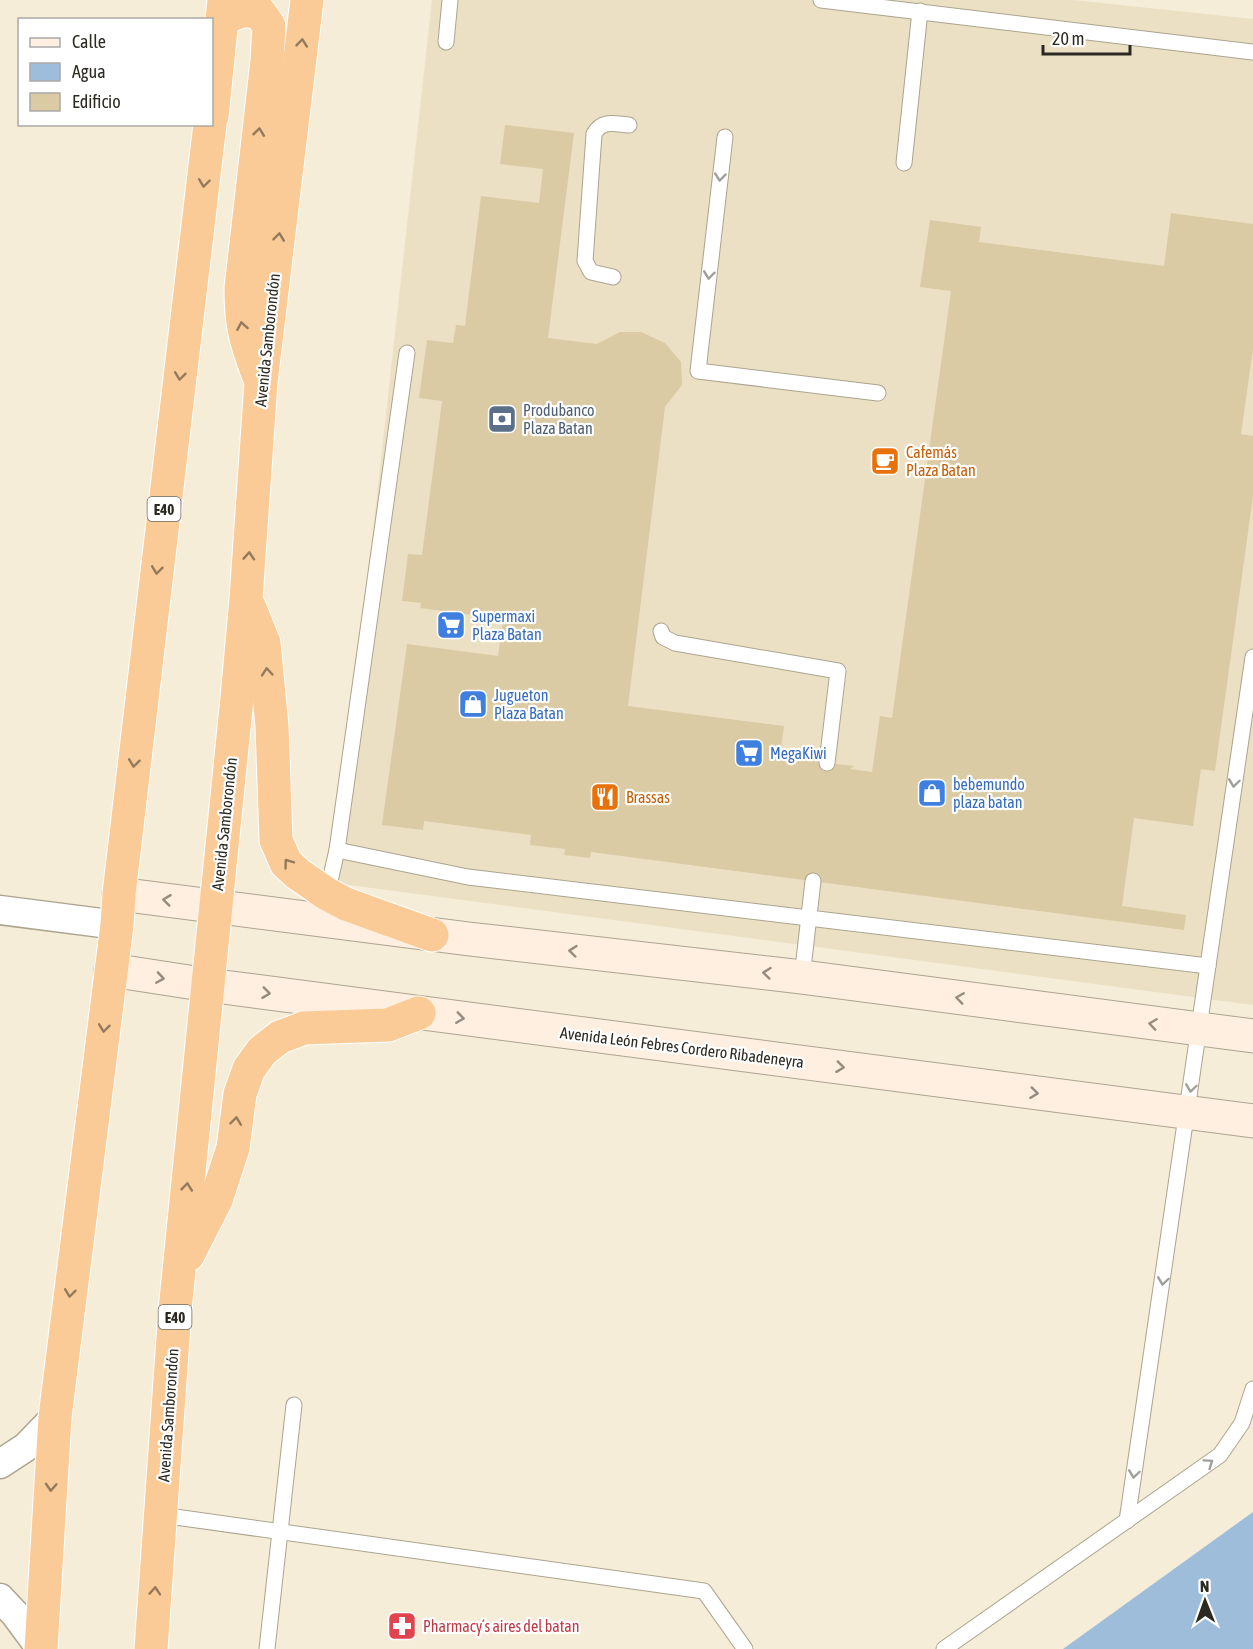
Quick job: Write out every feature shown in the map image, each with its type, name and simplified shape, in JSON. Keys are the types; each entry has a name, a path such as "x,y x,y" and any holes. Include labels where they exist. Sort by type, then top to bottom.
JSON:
{"highway":[{"name":"Avenida Samborondón","path":"151,1649 179,1272 246,598 261,382 307,0"},
{"path":"213,106 223,11 248,10 260,13 269,26 267,62 241,288 241,316 245,341 261,382"},
{"name":"E40","path":"41,1649 55,1417 111,970 210,126"},
{"path":"246,598 264,643 272,726 276,840 286,863 327,894 361,910 432,935"},
{"path":"179,1272 216,1200 233,1149 240,1094 249,1069 262,1051 280,1037 304,1028 388,1025 419,1012"}],"street":[{"path":"0,910 118,910 216,906 432,935 802,977 1253,1036"},
{"name":"Avenida León Febres Cordero Ribadeneyra","path":"111,970 208,985 1253,1121"},
{"path":"0,1464 26,1446 55,1417"},
{"path":"0,1598 41,1649"}],"lane":[{"path":"446,42 450,0"},
{"path":"821,0 1253,52"},
{"path":"904,163 920,11"},
{"path":"614,278 591,272 585,261 594,134 597,128 605,123 629,125"},
{"path":"725,137 698,371 878,393"},
{"path":"327,894 337,850 407,353"},
{"path":"661,631 663,637 675,643 838,671 827,763"},
{"path":"1127,1521 1208,966 1248,730 1253,657"},
{"path":"337,850 468,876 1208,966"},
{"path":"802,977 813,881"},
{"path":"944,1649 1220,1455 1242,1423 1253,1389"},
{"path":"267,1649 294,1405"},
{"path":"161,1515 704,1591 745,1649"}],"shaded area":[{"path":"432,0 1073,0 1253,19 1253,1005 334,883"}],"water":[{"path":"1253,1512 1253,1649 1063,1649"}],"building":[{"path":"505,125 574,133 548,338 597,344 620,332 641,332 665,343 681,362 682,385 665,407 628,706 784,726 780,757 854,766 850,769 872,772 880,716 892,718 951,291 920,287 930,220 981,227 979,242 1164,266 1171,213 1253,224 1253,349 1241,434 1253,436 1253,496 1215,771 1201,769 1193,826 1134,818 1122,906 1186,915 1184,930 591,852 590,858 564,855 565,849 530,845 531,835 424,821 423,830 382,825 407,644 498,656 503,619 420,608 421,603 402,601 408,554 422,555 442,401 419,398 427,340 453,343 456,325 465,326 481,196 539,203 543,169 500,164"}],"place":[{"name":"Produbanco Plaza Batan","path":"502,419"},
{"name":"Cafemás Plaza Batan","path":"885,461"},
{"name":"Supermaxi Plaza Batan","path":"451,625"},
{"name":"Jugueton Plaza Batan","path":"473,704"},
{"name":"MegaKiwi","path":"749,753"},
{"name":"bebemundo plaza batan","path":"932,793"},
{"name":"Brassas","path":"605,797"},
{"name":"Pharmacy´s aires del batan","path":"402,1626"}]}
